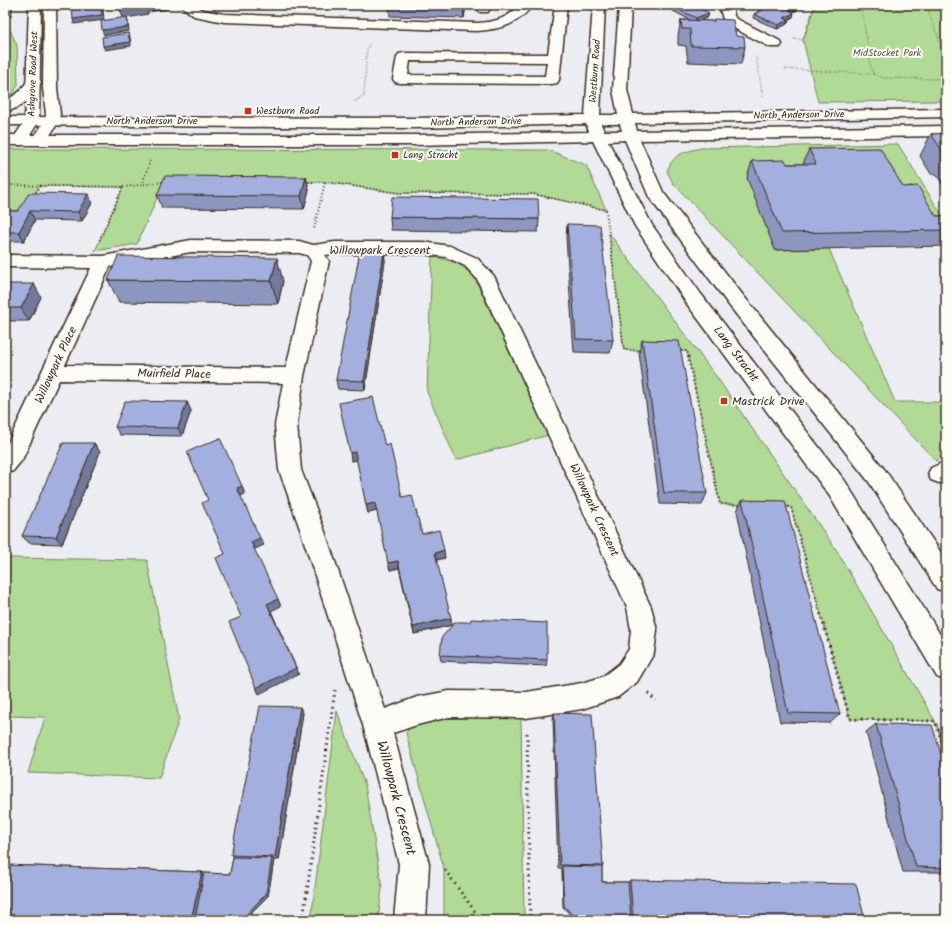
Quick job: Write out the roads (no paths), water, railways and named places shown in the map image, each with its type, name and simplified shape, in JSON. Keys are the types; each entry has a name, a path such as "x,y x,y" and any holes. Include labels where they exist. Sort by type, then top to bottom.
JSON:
{"main road":[{"path":"5,13 6,5"},
{"name":"Ashgrove Road West","path":"13,140 32,121 35,5"},
{"name":"Ashgrove Road West","path":"40,140 52,121 53,114 50,88 50,5"},
{"path":"186,5 199,13 224,18 477,27 496,25 511,21 526,5"},
{"path":"555,58 404,57 400,79 552,80 555,58 561,5"},
{"name":"Westburn Road","path":"598,136 592,119 599,5"},
{"path":"625,5 620,90 630,135 655,193 735,299 877,476 946,581"},
{"path":"725,5 729,20 775,44"},
{"path":"5,108 19,101 28,94 34,82"},
{"name":"North Anderson Drive","path":"5,121 252,121 347,123 946,113"},
{"name":"North Anderson Drive","path":"13,140 413,140 946,130"},
{"name":"Lang Stracht","path":"598,136 644,226 694,299 837,488 946,668"},
{"name":"Willowpark Crescent","path":"313,241 320,260 294,376 286,425 290,470 312,529 377,725 414,864 410,920"},
{"name":"Willowpark Crescent","path":"5,262 191,246 299,247 313,241 335,248 423,248 450,252 471,262 485,276 638,607 644,630 642,653 628,673 609,688 582,696 526,705 449,704 417,711 377,725"},
{"name":"Willowpark Place","path":"5,465 14,454 53,372 100,253"},
{"name":"Muirfield Place","path":"53,372 294,376"}],"place":[{"name":"Westburn Road","path":"248,111"},
{"name":"Lang Stracht","path":"395,155"},
{"name":"Mastrick Drive","path":"724,401"}],"park label":[{"name":"MidStocket Park","path":"887,53"}]}
